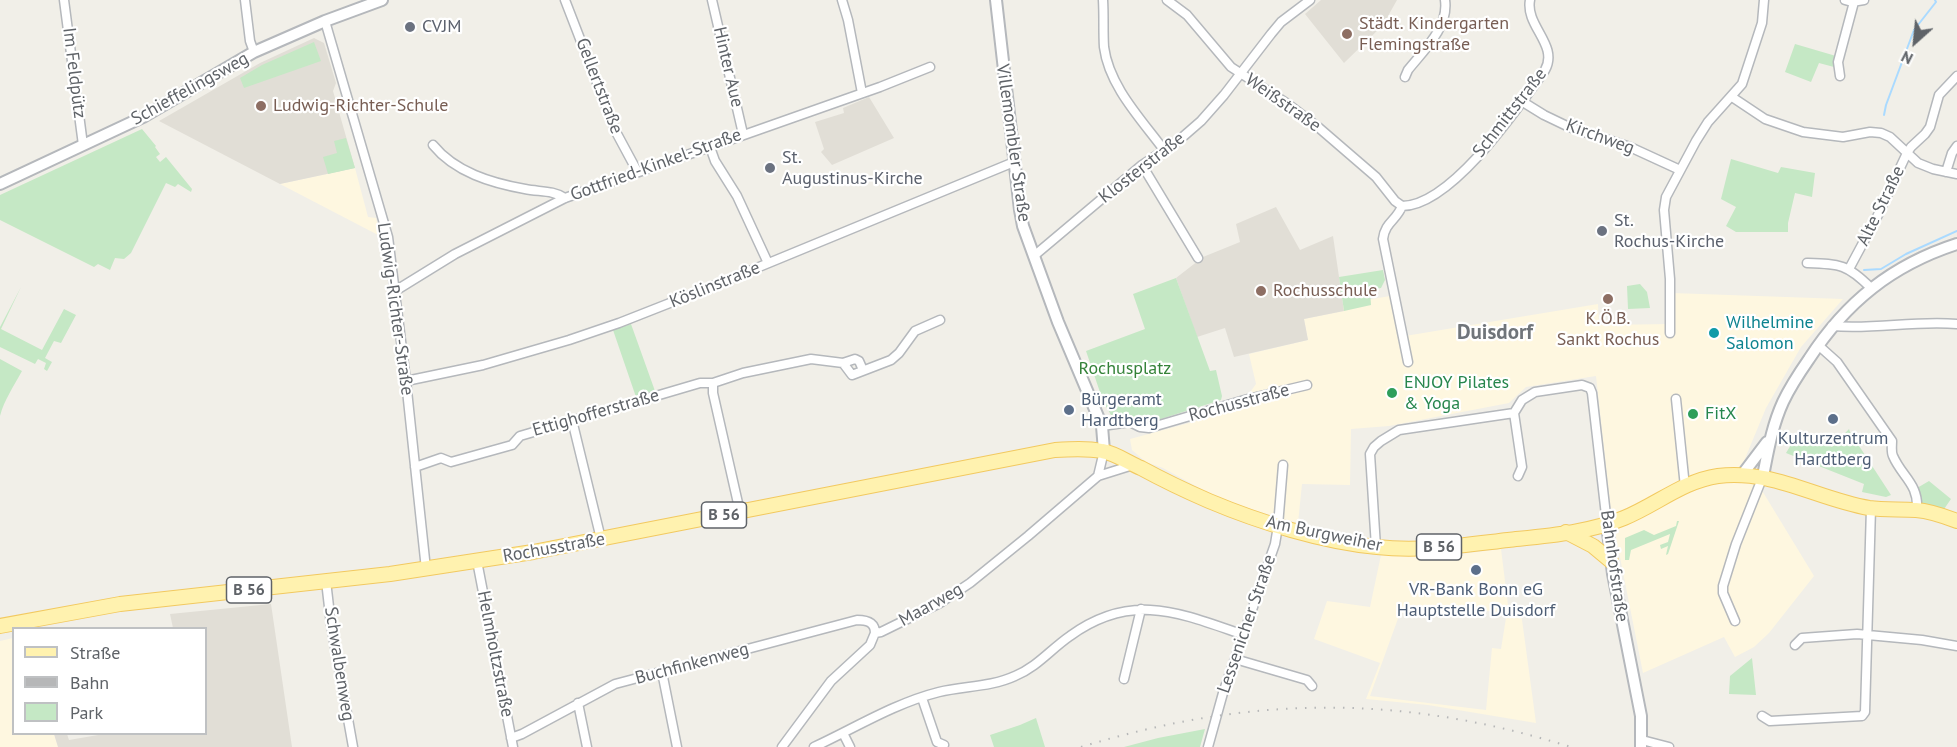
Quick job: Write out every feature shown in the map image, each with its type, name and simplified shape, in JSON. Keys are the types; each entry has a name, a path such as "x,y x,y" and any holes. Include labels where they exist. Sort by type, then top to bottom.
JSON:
{"main road":[{"name":"Rochusstraße","path":"0,626 132,603 326,582 477,561 1055,450 1104,451"},
{"name":"Am Burgweiher","path":"1104,451 1226,508 1278,526 1325,538 1376,547 1410,549 1438,547 1566,532 1607,524 1625,518 1700,480 1718,476 1763,476 1871,508 1917,510"},
{"name":"B 56","path":"1917,510 1957,521"},
{"path":"1566,532 1593,546 1611,561"}],"street":[{"name":"Im Feldpütz","path":"64,0 83,145"},
{"path":"244,0 250,41 254,52"},
{"name":"Schieffelingsweg","path":"0,184 143,117 254,52 325,21 382,0"},
{"name":"Gellertstraße","path":"566,0 616,132 637,171"},
{"name":"Hinter Aue","path":"712,0 743,134"},
{"path":"843,0 862,93"},
{"name":"Villemombler Straße","path":"996,0 1023,226 1058,322 1102,426 1104,451"},
{"path":"1103,0 1104,47 1111,70 1120,90 1164,150"},
{"name":"Weißstraße","path":"1167,0 1187,15 1231,67 1288,104 1318,127 1376,177 1395,201 1402,206"},
{"name":"Klosterstraße","path":"1035,255 1142,165 1178,141 1201,121 1281,22 1310,0"},
{"path":"1405,77 1444,19 1445,0"},
{"name":"Schmittstraße","path":"1402,206 1413,206 1445,186 1491,142 1545,70 1550,56 1530,17 1530,0"},
{"path":"1670,333 1670,279 1664,210 1666,197 1708,122 1742,84 1762,23 1764,0"},
{"path":"1840,76 1838,62 1854,1"},
{"name":"Ludwig-Richter-Straße","path":"325,21 388,237 426,569"},
{"name":"Gottfried-Kinkel-Straße","path":"395,291 455,254 565,198 930,67"},
{"path":"1957,75 1939,95 1930,127 1907,153 1918,163 1957,174"},
{"name":"Alte Straße","path":"1732,97 1765,119 1783,127 1830,137 1870,132 1881,133 1890,137 1907,153 1849,269"},
{"name":"Kirchweg","path":"1523,102 1569,127 1630,147 1680,170"},
{"path":"433,145 454,165 476,175 525,189 553,192 565,198"},
{"path":"1946,172 1952,153 1957,146"},
{"path":"710,147 715,161 737,196 768,263"},
{"name":"Köslinstraße","path":"406,381 483,365 569,340 656,309 1014,162"},
{"path":"1142,165 1198,258"},
{"path":"1402,206 1399,214 1384,230 1383,239 1408,362"},
{"path":"1735,621 1723,593 1723,586 1736,544 1763,476 1769,440 1783,402 1818,345 1850,306 1891,273 1916,260 1957,244"},
{"path":"1807,262 1834,264 1849,269 1871,288"},
{"name":"Ettighofferstraße","path":"415,467 441,458 451,462 512,445 520,436 700,383 713,383 743,373 811,359 843,363 852,375 891,360 915,331 940,320"},
{"path":"1832,326 1851,328 1926,323 1957,324"},
{"path":"1818,345 1837,363 1892,441 1892,455 1911,482 1918,498 1917,510"},
{"path":"713,383 713,393 740,512"},
{"name":"Rochusstraße","path":"1102,426 1130,422 1140,428 1149,428 1248,399 1307,385"},
{"name":"Bahnhofstraße","path":"1514,412 1522,400 1535,392 1582,385 1590,388 1592,393 1611,561 1641,716 1642,743"},
{"path":"1676,399 1685,487"},
{"path":"1376,547 1370,454 1374,447 1399,430 1514,412 1522,466 1518,476"},
{"path":"572,420 601,539"},
{"path":"1742,475 1769,440"},
{"path":"1098,476 1104,451"},
{"name":"Maarweg","path":"875,633 940,603 963,588 1028,536 1098,476 1133,465"},
{"name":"Lessenicher Straße","path":"1208,747 1222,693 1275,544 1283,465"},
{"path":"1762,716 1770,721 1862,716 1865,712 1871,508"},
{"name":"Helmholtzstraße","path":"477,561 512,742"},
{"name":"Schwalbenweg","path":"326,582 331,624 353,747"},
{"path":"814,747 893,708 940,692 990,685 1015,676 1035,665 1070,636 1091,623 1114,614 1141,609 1159,609 1179,613 1244,635"},
{"path":"1124,679 1141,609"},
{"name":"Buchfinkenweg","path":"512,742 522,734 615,684 857,620 872,623 875,633"},
{"path":"782,747 831,681 870,645 875,633"},
{"path":"1795,645 1802,639 1857,634 1957,646"},
{"path":"1235,659 1307,680 1312,686"},
{"path":"662,672 677,747"},
{"path":"922,698 937,742 944,746"},
{"path":"578,703 587,747"},
{"path":"843,733 850,747"},
{"path":"1642,743 1669,747"}],"shaded area":[{"name":"Städt. Kindergarten Flemingstraße","path":"1321,0 1397,0 1383,25 1344,63 1305,14"},
{"name":"Ludwig-Richter-Schule","path":"314,38 324,43 336,83 333,91 355,168 280,184 159,121 260,63"},
{"path":"869,97 894,138 832,165 821,152 824,149 815,122 844,113 843,108"},
{"path":"355,168 368,217 376,218 380,236 280,184"},
{"name":"Rochusschule","path":"1276,207 1300,250 1333,236 1344,311 1304,319 1308,340 1234,357 1225,328 1197,337 1176,278 1203,257 1240,242 1236,224"},
{"path":"1672,293 1843,299 1801,347 1766,408 1744,461 1814,576 1769,633 1754,647 1735,657 1724,637 1643,673 1611,512 1596,376 1526,387 1509,403 1389,426 1351,429 1350,485 1302,484 1298,523 1223,501 1163,468 1146,462 1132,450 1130,439 1237,410 1256,384 1249,354 1308,340 1304,319 1343,311 1343,304 1390,296 1399,337 1598,304 1599,325 1672,324"},
{"path":"1501,549 1508,605 1520,605 1536,723 1428,705 1366,699 1380,663 1314,639 1327,601 1370,607 1381,555 1437,557","holes":["1495,611 1506,618 1501,649 1492,648 1486,710 1370,696 1400,613"]},
{"path":"271,604 292,747 58,747 54,735 67,735 69,740 98,735 207,735 207,627 173,627 170,614"},
{"path":"12,638 12,735 54,735 58,747 0,747 0,641"}],"green space":[{"path":"314,42 321,61 244,88 240,78 262,65"},
{"path":"1795,44 1836,56 1834,67 1819,63 1811,82 1785,72"},
{"path":"142,129 156,146 160,154 156,157 160,162 166,157 192,189 191,192 178,184 175,187 166,183 131,253 124,259 115,258 110,270 98,264 94,267 0,220 0,195"},
{"path":"346,138 355,168 328,174 323,157 337,153 334,141"},
{"path":"1731,159 1778,173 1781,167 1815,173 1812,197 1795,193 1788,232 1736,232 1726,226 1736,207 1721,199"},
{"path":"1383,270 1385,280 1381,288 1370,290 1371,305 1344,311 1339,277"},
{"name":"Rochusplatz","path":"1176,278 1210,371 1216,370 1221,400 1145,424 1111,415 1103,401 1086,351 1145,329 1133,294"},
{"path":"1640,284 1647,292 1650,308 1628,309 1627,286"},
{"path":"21,287 1,329 42,350 64,309 76,315 61,343 54,341 45,358 52,362 47,371 44,369 46,363 38,359 35,364 0,347 0,327"},
{"path":"631,324 655,391 636,397 613,330"},
{"path":"0,359 22,371 0,416"},
{"path":"1849,429 1891,495 1886,497 1862,492 1864,484 1786,453 1800,430 1832,447"},
{"path":"1929,481 1951,499 1942,512 1920,507 1921,497 1917,488"},
{"path":"1679,521 1668,554 1666,555 1668,546 1661,549 1660,545 1668,542 1670,534 1631,550 1629,560 1625,560 1625,538 1644,530 1654,535 1676,526"},
{"path":"1752,658 1756,695 1729,694 1730,676"},
{"path":"1036,718 1045,747 994,747 990,735"},
{"path":"1205,729 1200,747 1124,747 1158,738"}],"waterway":[{"path":"1884,115 1914,30 1936,2 1935,0"},
{"path":"1864,270 1881,269 1906,254 1957,231"}],"railway":[{"path":"1081,747 1144,730 1206,718 1266,710 1326,708 1386,710 1447,717 1571,747"}],"place":[{"name":"CVJM","path":"410,27"},
{"name":"Städt. Kindergarten Flemingstraße","path":"1347,34"},
{"name":"Ludwig-Richter-Schule","path":"261,106"},
{"name":"St. Augustinus-Kirche","path":"770,168"},
{"name":"St. Rochus-Kirche","path":"1602,231"},
{"name":"Rochusschule","path":"1261,291"},
{"name":"K.Ö.B. Sankt Rochus","path":"1608,299"},
{"name":"Wilhelmine Salomon","path":"1714,333"},
{"name":"ENJOY Pilates & Yoga","path":"1392,393"},
{"name":"Bürgeramt Hardtberg","path":"1069,410"},
{"name":"FitX","path":"1693,414"},
{"name":"Kulturzentrum Hardtberg","path":"1833,419"},
{"name":"VR-Bank Bonn eG Hauptstelle Duisdorf","path":"1476,570"}],"district":[{"name":"Duisdorf","path":"1495,333"}]}
